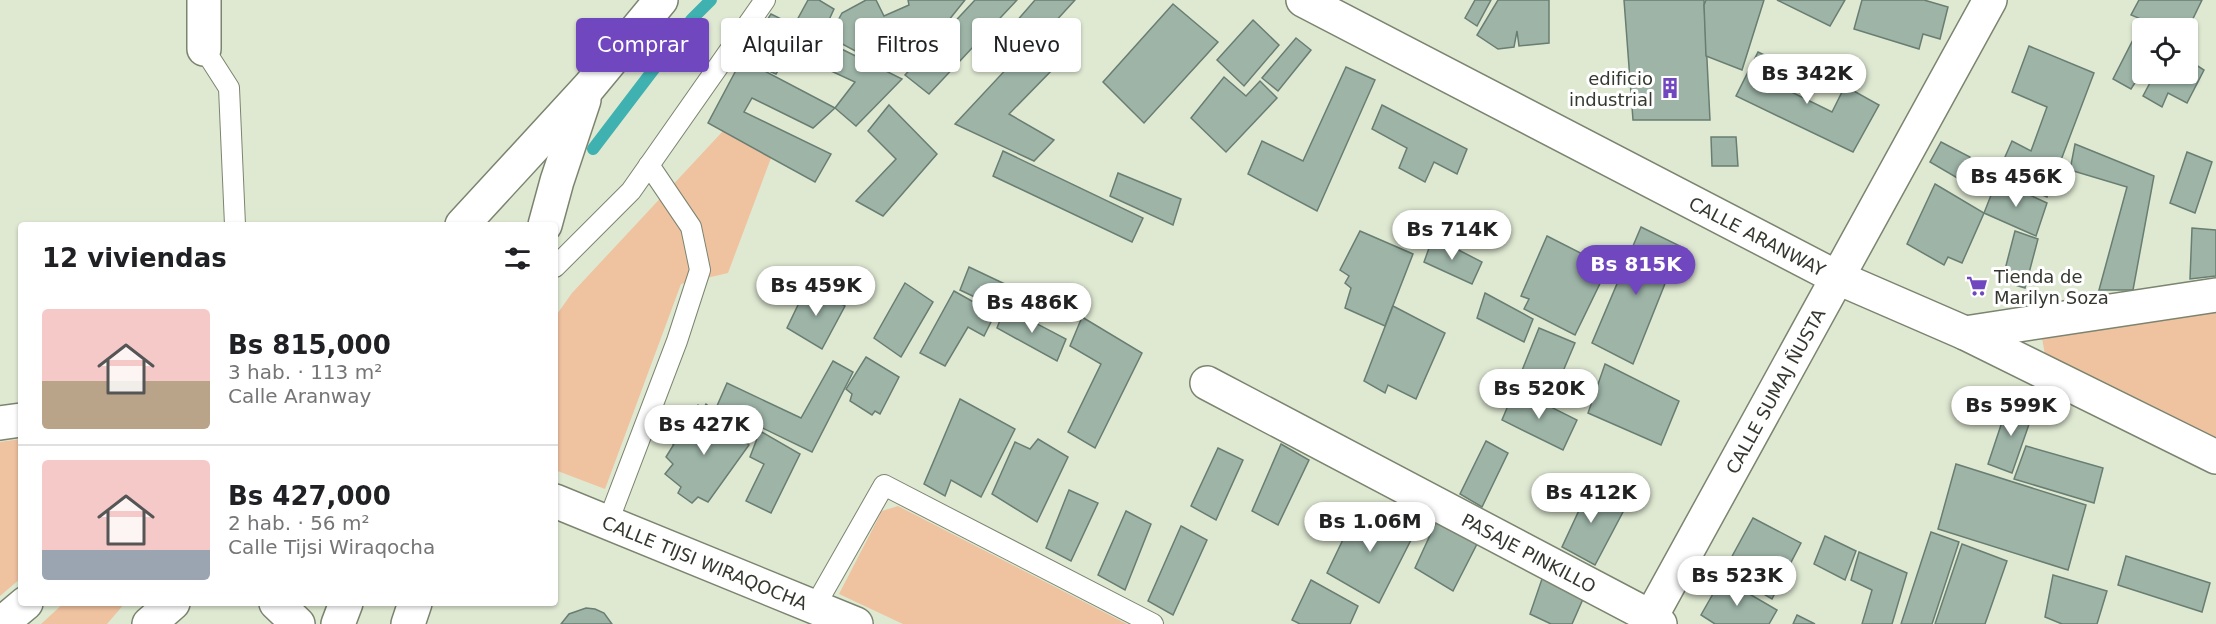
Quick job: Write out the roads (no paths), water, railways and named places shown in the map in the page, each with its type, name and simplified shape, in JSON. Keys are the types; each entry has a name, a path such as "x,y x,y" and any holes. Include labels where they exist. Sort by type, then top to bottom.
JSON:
{"street":[{"path":"204,0 204,49"},
{"path":"465,222 589,87 661,0"},
{"name":"CALLE ARANWAY","path":"1304,0 1836,278 1965,333 2216,457"},
{"name":"CALLE SUMAJ ÑUSTA","path":"1652,622 1836,278 1990,0"},
{"path":"546,222 557,181 589,87"},
{"path":"1965,333 2216,295"},
{"name":"PASAJE PINKILLO","path":"1207,383 1652,622"},
{"path":"0,423 18,420"},
{"name":"CALLE TIJSI WIRAQOCHA","path":"558,502 856,624"},
{"path":"1,624 22,606"},
{"path":"149,624 170,606"},
{"path":"279,606 298,624"},
{"path":"338,624 345,606"},
{"path":"408,624 413,606"}],"lane":[{"path":"558,264 631,191 765,0"},
{"path":"204,49 229,88 235,222"},
{"path":"608,522 677,341 700,270 691,227 649,165"},
{"path":"815,606 884,485 1153,624"}],"waterway":[{"path":"593,149 692,19 711,0"}],"place":[{"name":"edificio industrial","path":"1670,88"},
{"name":"Tienda de Marilyn Soza","path":"1977,286"}]}
